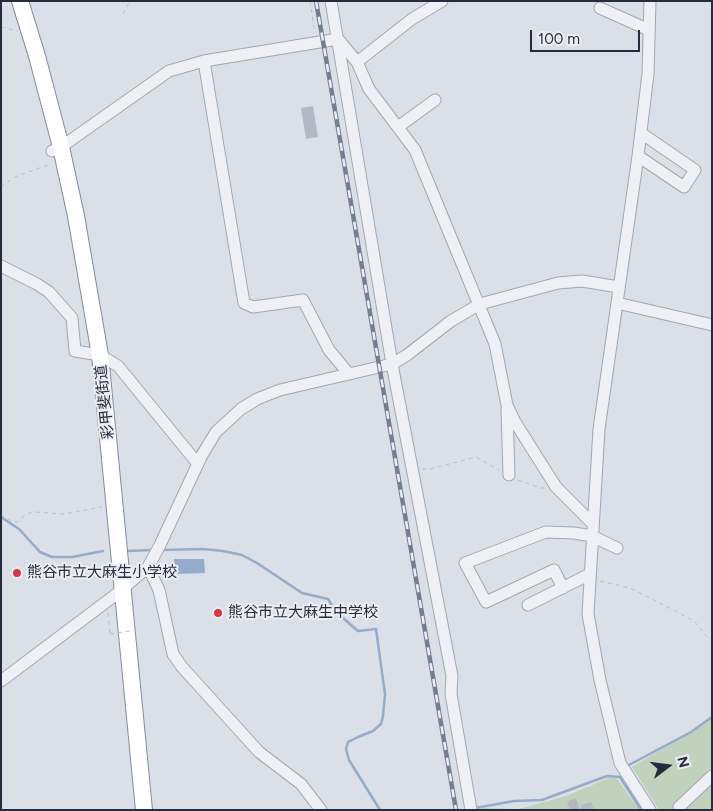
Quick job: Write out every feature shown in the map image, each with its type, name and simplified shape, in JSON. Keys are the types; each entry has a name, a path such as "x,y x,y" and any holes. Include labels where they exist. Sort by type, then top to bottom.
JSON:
{"highway":[{"name":"彩甲斐街道","path":"10,1 76,216 95,355 134,810"},
{"name":"彩甲斐街道","path":"20,1 37,56 56,153"},
{"name":"彩甲斐街道","path":"95,355 105,506 115,597 144,810"}],"street":[{"path":"332,1 392,364 452,676 451,694 471,807"},
{"path":"357,62 412,19 442,1"},
{"path":"650,1 648,74 641,133 599,429 588,614 600,680 620,763 650,810"},
{"path":"600,8 649,30"},
{"path":"56,153 169,71 204,61 338,39"},
{"path":"338,39 357,62 369,89 416,150 480,304 495,344 507,405 508,475"},
{"path":"204,61 244,303 253,307 303,300 329,350 349,374"},
{"path":"398,128 435,100"},
{"path":"638,156 684,187 695,170 641,133"},
{"path":"1,266 49,292 72,318 74,351 95,355 118,366 198,464"},
{"path":"1,681 115,597 148,567 198,464 216,432 257,399 280,390 392,364 407,355 451,321 480,304 558,283 582,281 619,287"},
{"path":"617,303 712,325"},
{"path":"507,405 529,446 556,487 592,523"},
{"path":"563,588 554,570 486,602 465,563 546,532 592,536 617,548"},
{"path":"148,567 159,590 173,654 182,667 259,752 301,784 321,810"},
{"path":"528,605 590,577"},
{"path":"679,807 712,776"}],"path":[{"path":"123,14 130,1"},
{"path":"310,1 317,42"},
{"path":"1,27 19,31"},
{"path":"1,187 56,153"},
{"path":"412,468 430,469 476,458 508,475 540,488 556,487"},
{"path":"1,515 13,522 17,522 26,514 35,512 64,514 105,506"},
{"path":"590,577 630,588 662,604 694,621 709,639 712,639"},
{"path":"115,597 110,634 136,630"}],"green space":[{"path":"712,718 712,810 659,810 632,767"},
{"path":"611,777 616,777 639,810 475,810 478,808 519,809 566,796"}],"water":[{"path":"174,559 204,559 205,573 175,574"}],"building":[{"path":"313,106 318,137 306,139 301,108"},
{"path":"576,798 580,810 570,810 567,802"},
{"path":"591,802 594,810 582,810 581,805"}],"waterway":[{"path":"1,517 19,529 40,552 52,557 72,557 103,551"},
{"path":"162,550 203,549 242,555 302,593 328,599 336,612 358,631 376,629 385,694 383,716 381,724 373,731 348,742 346,749 349,760 380,810"},
{"path":"128,551 152,550"},
{"path":"629,765 691,732 712,717"},
{"path":"475,808 514,801 542,800 607,776 620,777 641,810"}],"railway":[{"path":"316,1 456,810"}],"place":[{"name":"熊谷市立大麻生小学校","path":"17,573"},
{"name":"熊谷市立大麻生中学校","path":"218,613"}]}
